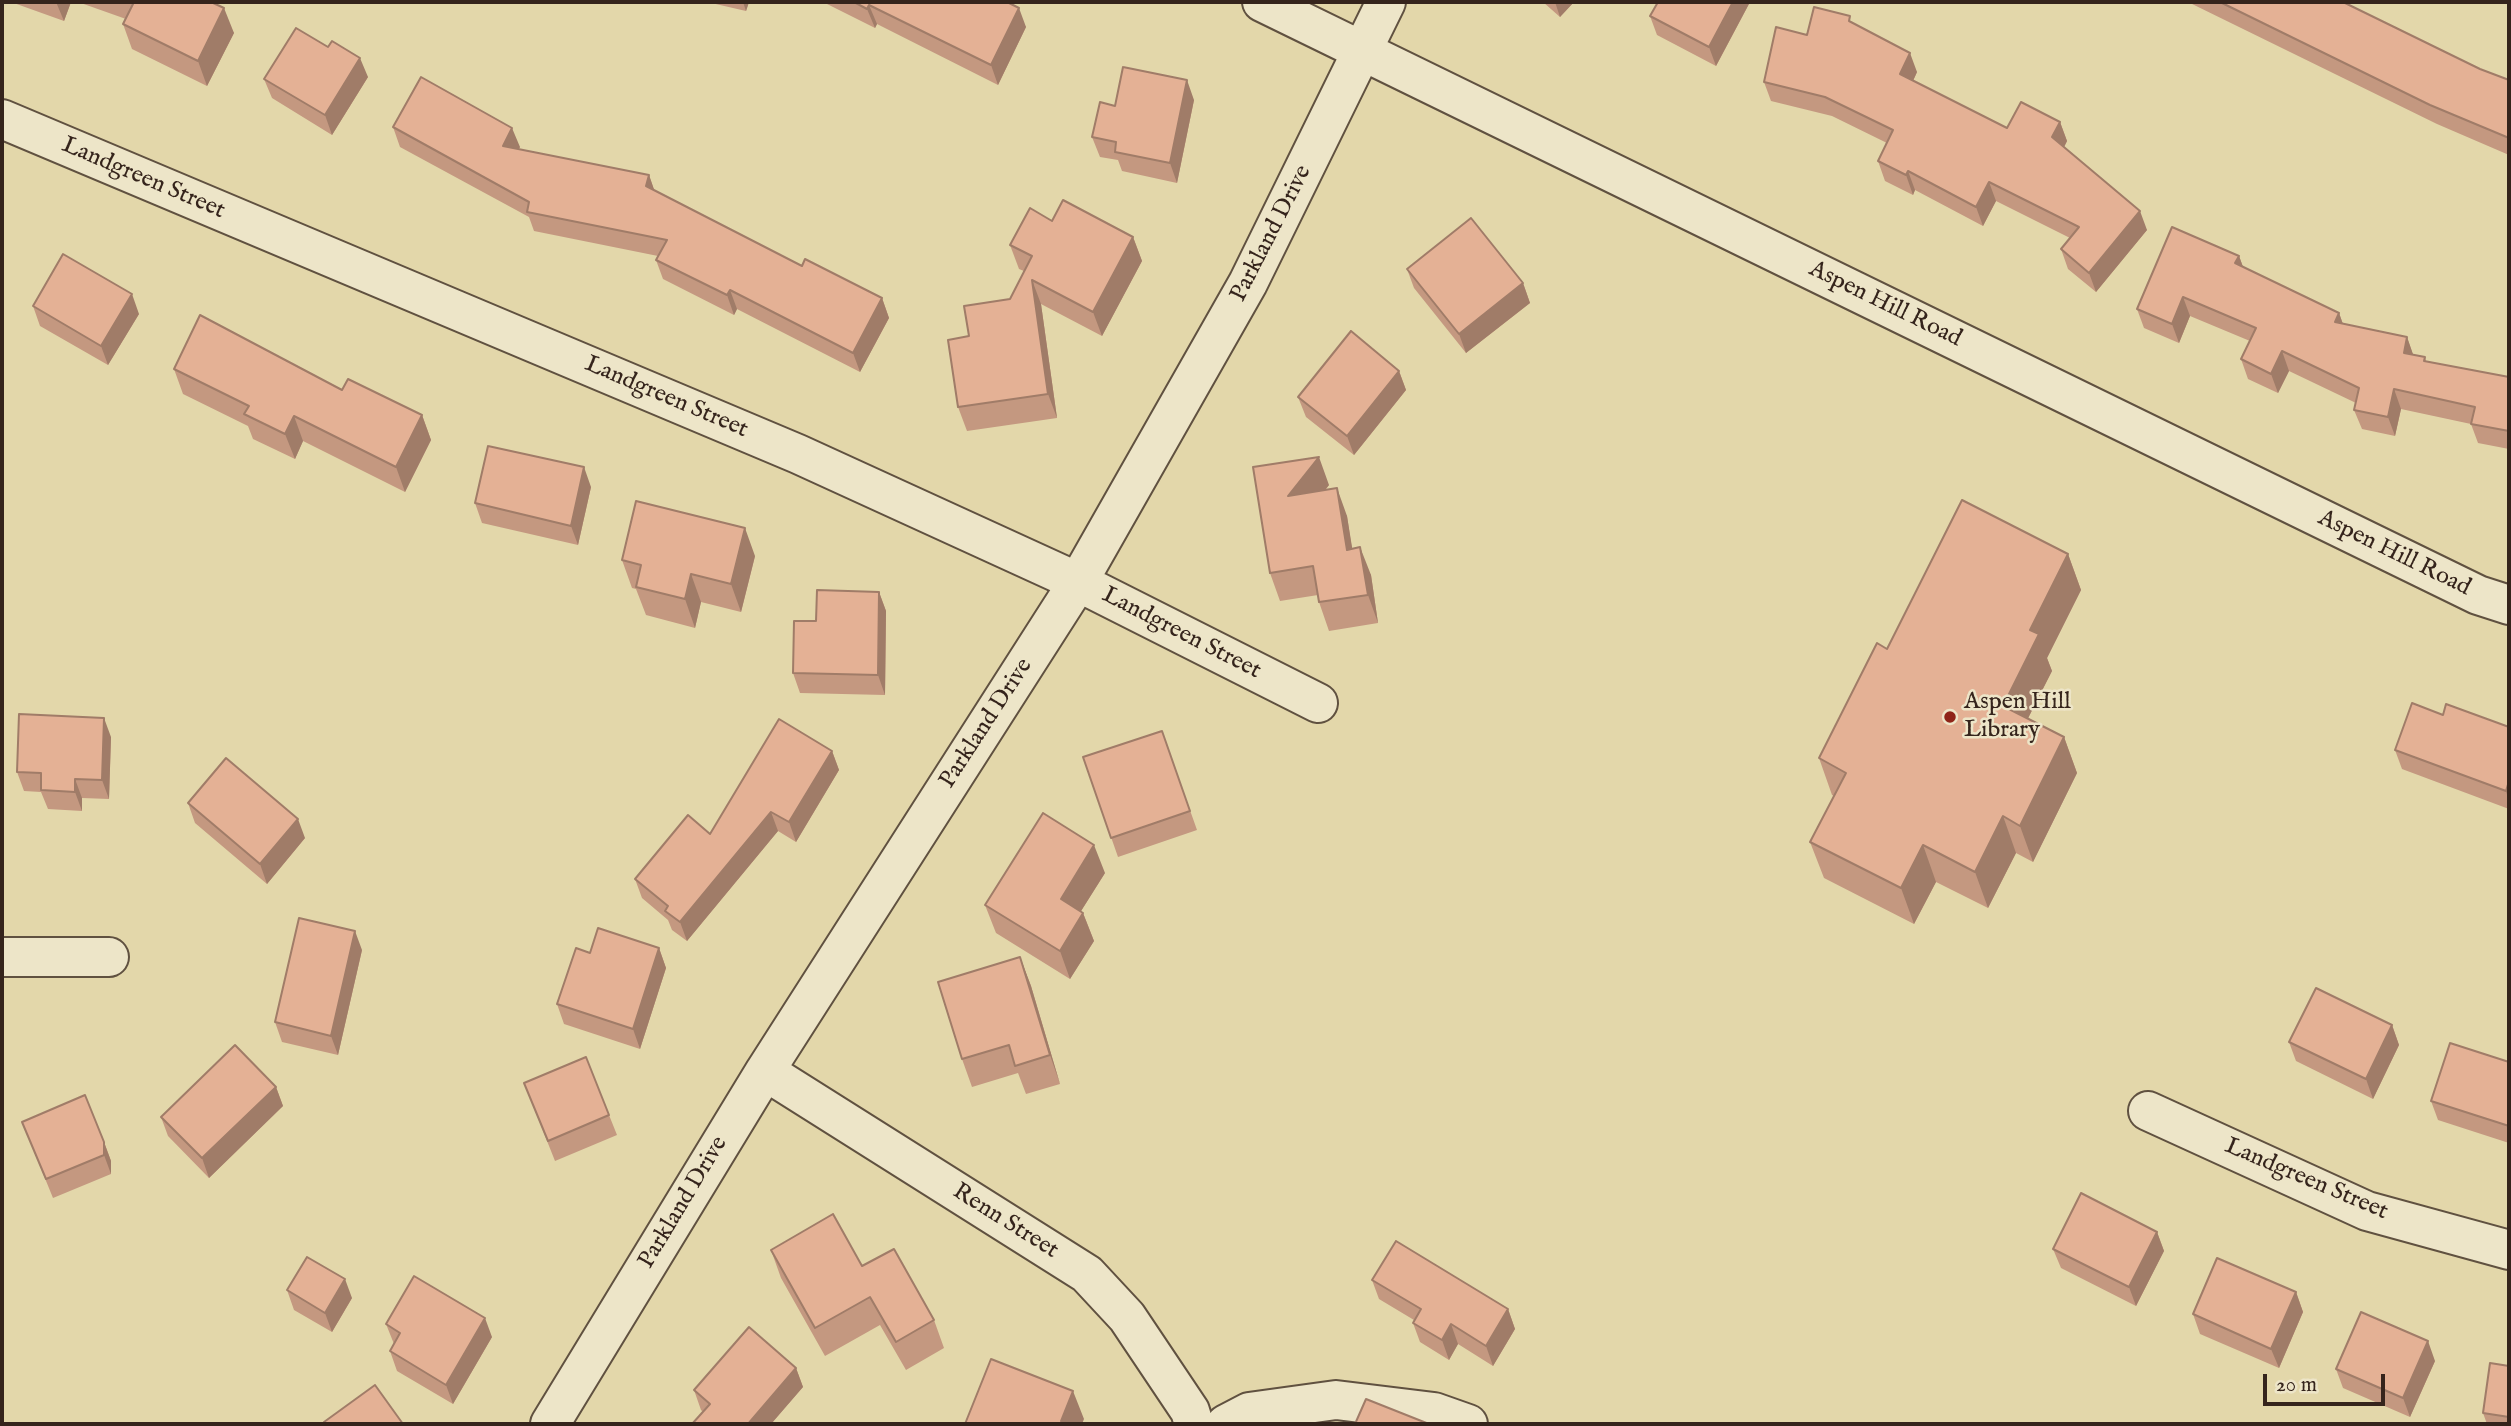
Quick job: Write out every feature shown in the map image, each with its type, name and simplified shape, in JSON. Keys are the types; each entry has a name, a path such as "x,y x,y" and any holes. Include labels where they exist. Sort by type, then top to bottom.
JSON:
{"street":[{"name":"Aspen Hill Road","path":"1262,2 2478,595 2509,605"},
{"name":"Parkland Drive","path":"550,1424 765,1071 1078,582 1248,283 1386,2"},
{"name":"Landgreen Street","path":"2,119 798,454 1078,582 1318,703"},
{"path":"2,957 109,957"},
{"name":"Renn Street","path":"765,1071 1087,1274 1127,1317 1190,1411 1194,1424"},
{"name":"Landgreen Street","path":"2148,1111 2367,1211 2509,1250"},
{"path":"1226,1424 1249,1412 1336,1400 1434,1412 1468,1424"}],"building":[{"path":"134,2 211,2 224,8 198,61 123,24"},
{"path":"854,2 1007,2 1019,8 991,65 869,5 867,9"},
{"path":"1658,2 1733,2 1709,47 1650,16"},
{"path":"2220,2 2343,2 2480,69 2509,80 2509,138 2430,105"},
{"path":"1814,7 1850,16 1849,21 1910,53 1900,74 2007,128 2021,102 2060,122 2052,137 2140,211 2089,273 2061,249 2079,227 1989,182 1976,207 1908,171 1906,175 1878,161 1893,130 1825,97 1764,82 1776,27 1807,35"},
{"path":"296,28 328,47 332,41 360,58 325,115 264,79"},
{"path":"1123,67 1187,80 1170,163 1115,152 1116,142 1092,137 1100,102 1115,106"},
{"path":"421,77 512,128 503,146 649,175 646,186 802,266 805,259 882,298 853,353 730,290 727,295 656,260 667,240 527,212 529,202 393,127"},
{"path":"1063,200 1133,237 1093,312 1032,280 1048,394 958,407 948,340 969,336 964,306 1010,299 1032,256 1010,245 1030,208 1052,221"},
{"path":"1471,218 1523,283 1459,334 1407,269"},
{"path":"2172,227 2239,256 2235,263 2339,313 2335,322 2407,337 2404,353 2425,357 2424,361 2509,377 2509,431 2471,424 2475,407 2394,389 2388,417 2354,410 2359,388 2282,351 2271,374 2241,359 2256,328 2183,297 2172,324 2137,309"},
{"path":"63,254 132,294 101,346 33,306"},
{"path":"200,315 342,390 348,379 422,415 396,467 294,416 285,434 244,414 249,406 174,369"},
{"path":"1351,331 1399,371 1347,436 1298,397"},
{"path":"488,446 584,467 571,526 475,503"},
{"path":"1319,457 1288,496 1337,488 1347,550 1360,547 1368,595 1319,602 1313,566 1270,573 1253,467"},
{"name":"Aspen Hill Library","path":"1962,500 2068,554 2030,630 2039,634 2003,706 2064,737 2020,826 2003,816 1975,872 1923,845 1901,888 1810,842 1846,773 1819,758 1877,643 1887,649"},
{"path":"636,501 745,528 731,584 691,574 685,599 636,587 641,565 622,560"},
{"path":"817,590 879,592 878,675 793,673 794,621 816,621"},
{"path":"2412,703 2443,715 2446,704 2509,727 2509,781 2506,791 2395,750"},
{"path":"19,714 104,718 102,780 75,779 75,792 41,790 41,773 17,772"},
{"path":"779,719 832,751 789,822 771,812 680,922 665,911 668,906 635,879 688,815 710,834"},
{"path":"1162,731 1190,811 1111,838 1083,757"},
{"path":"226,758 298,819 260,864 188,803"},
{"path":"1043,813 1094,845 1061,899 1083,913 1060,951 985,905"},
{"path":"299,918 355,931 331,1036 275,1022"},
{"path":"598,928 659,948 633,1029 557,1004 576,948 590,953"},
{"path":"1020,957 1050,1055 1015,1066 1009,1045 962,1059 938,982"},
{"path":"2316,988 2392,1025 2366,1079 2289,1042"},
{"path":"2450,1043 2509,1062 2509,1126 2431,1101"},
{"path":"235,1045 276,1087 202,1158 161,1117"},
{"path":"586,1057 609,1115 548,1141 524,1083"},
{"path":"85,1095 104,1142 104,1155 46,1179 22,1122"},
{"path":"2081,1193 2157,1232 2129,1287 2053,1249"},
{"path":"833,1214 862,1266 894,1249 934,1320 896,1342 870,1297 815,1328 771,1250"},
{"path":"1396,1241 1508,1309 1486,1346 1451,1324 1442,1340 1413,1323 1421,1309 1372,1280"},
{"path":"307,1257 345,1279 325,1313 287,1290"},
{"path":"2217,1258 2296,1292 2271,1349 2193,1314"},
{"path":"414,1276 485,1318 446,1385 390,1351 400,1333 386,1324"},
{"path":"2361,1312 2428,1341 2403,1398 2336,1369"},
{"path":"749,1327 796,1368 748,1424 692,1424 710,1404 694,1390"},
{"path":"991,1359 1073,1391 1061,1421 1070,1424 965,1424"},
{"path":"2490,1363 2509,1366 2509,1417 2483,1413"},
{"path":"375,1385 403,1424 325,1424 324,1422"},
{"path":"1366,1399 1429,1424 1355,1424"}],"place":[{"name":"Aspen Hill Library","path":"1950,717"}]}
